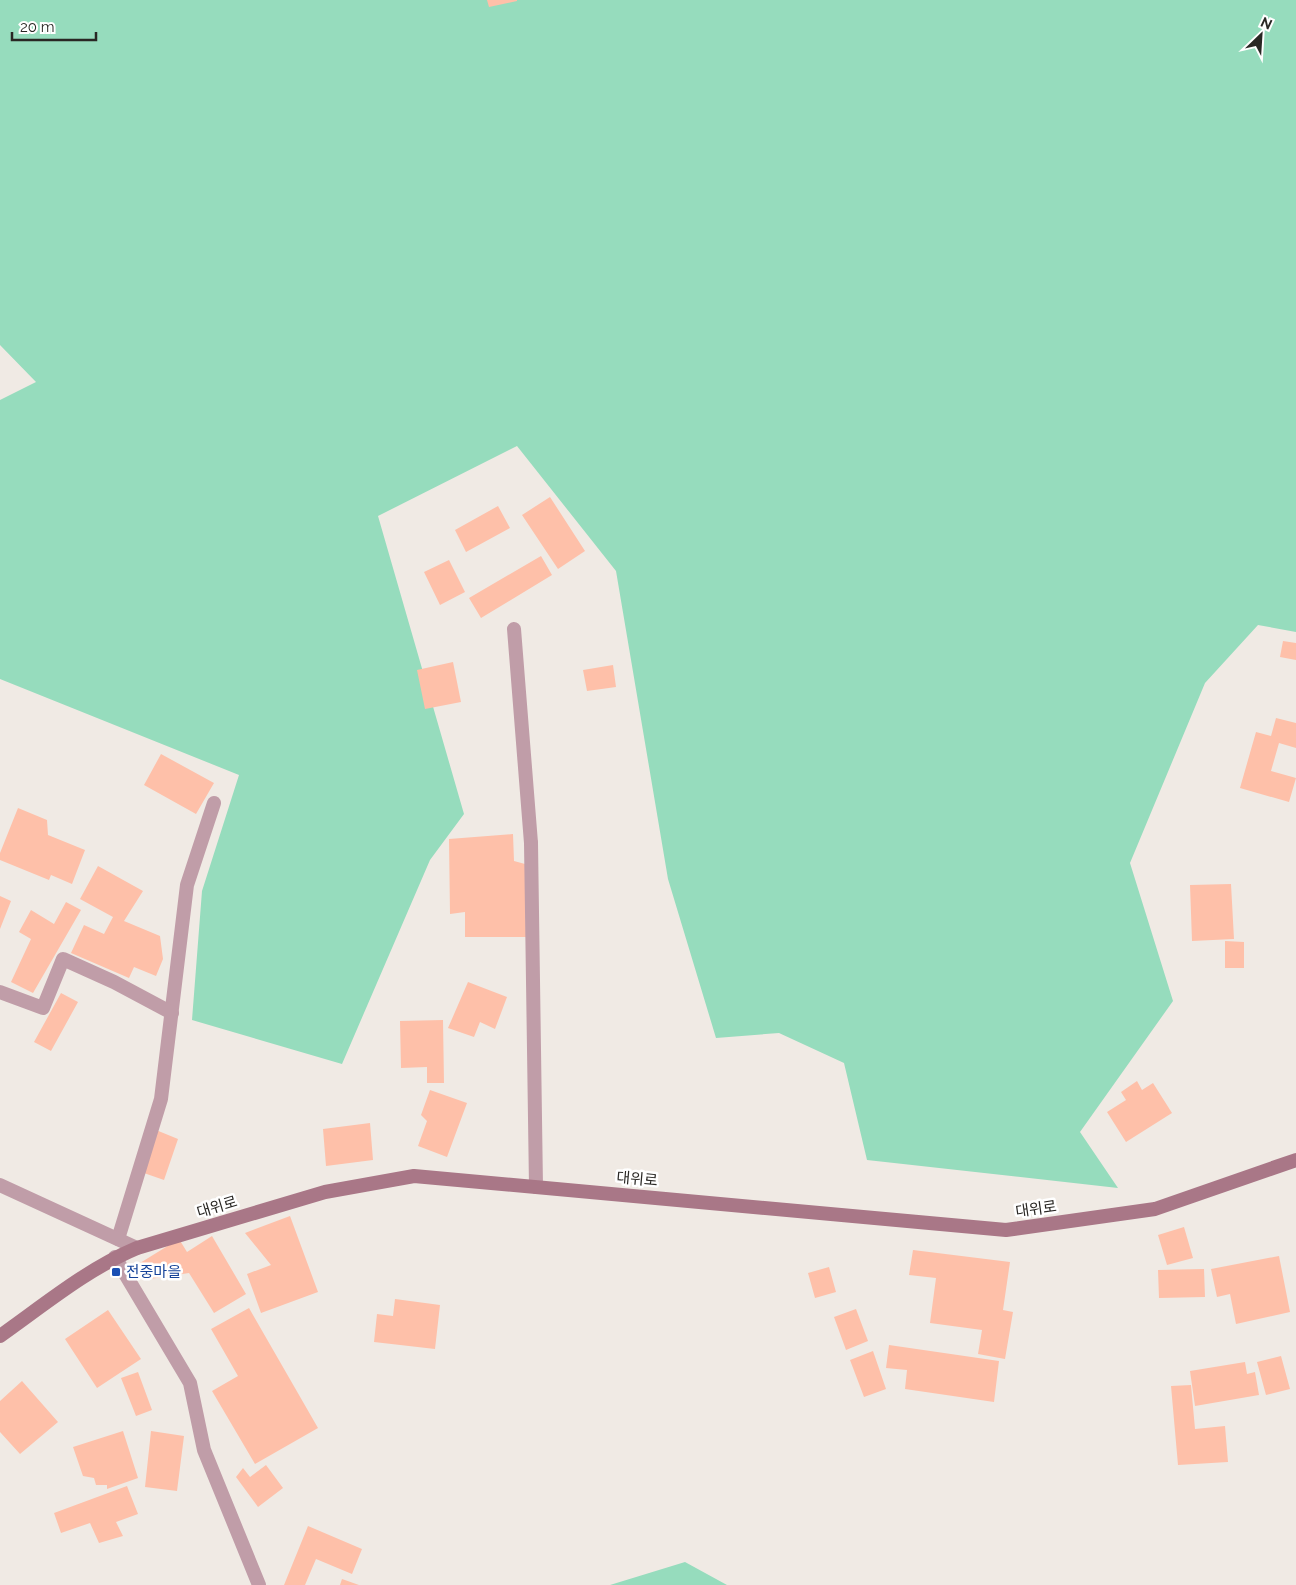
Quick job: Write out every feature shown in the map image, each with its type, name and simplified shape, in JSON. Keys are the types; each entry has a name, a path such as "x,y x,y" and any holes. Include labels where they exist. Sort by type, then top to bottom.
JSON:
{"main road":[{"name":"대위로","path":"0,1336 115,1257 137,1248 325,1192 414,1176 1006,1230 1155,1210 1296,1160"}],"street":[{"path":"514,628 531,843 536,1187"},
{"path":"118,1239 161,1099 187,885 214,802"},
{"path":"0,992 43,1008 63,960 114,982 172,1013"},
{"path":"0,1185 137,1248"},
{"path":"115,1257 190,1383 204,1450 259,1585"}],"green space":[{"path":"0,0 1296,0 1296,632 1258,625 1205,683 1130,863 1173,1001 1080,1132 1118,1188 867,1160 844,1063 779,1033 716,1038 668,879 616,571 517,446 378,516 464,814 430,860 342,1064 192,1020 202,891 239,775 0,679 0,400 36,382 0,345"},
{"path":"685,1562 727,1585 610,1585"}],"building":[{"path":"487,0 517,0 517,1 489,7"},
{"path":"550,497 585,551 558,569 522,515"},
{"path":"498,506 510,528 466,552 455,530"},
{"path":"541,556 552,575 481,618 469,598"},
{"path":"449,560 465,592 440,605 424,572"},
{"path":"1283,641 1296,643 1296,660 1280,657"},
{"path":"453,662 461,702 425,709 417,670"},
{"path":"613,665 616,687 587,691 583,670"},
{"path":"1276,718 1296,723 1296,748 1279,743 1271,771 1296,778 1289,802 1240,788 1256,732 1271,736"},
{"path":"161,754 214,783 196,814 144,785"},
{"path":"18,808 47,820 48,835 85,850 72,884 51,875 49,880 0,860 0,853"},
{"path":"513,834 514,861 525,864 526,937 465,937 465,912 450,914 449,839"},
{"path":"98,866 143,891 124,921 160,936 163,959 156,976 134,967 129,978 71,953 84,925 104,934 113,917 80,899"},
{"path":"1231,884 1234,939 1192,941 1190,885"},
{"path":"0,896 11,901 0,929"},
{"path":"66,902 81,910 33,993 11,982 31,939 19,932 31,910 54,924"},
{"path":"1225,941 1244,942 1244,968 1225,968"},
{"path":"468,982 507,997 495,1029 480,1022 474,1037 448,1028"},
{"path":"61,993 78,1002 51,1051 34,1042"},
{"path":"443,1020 444,1083 427,1083 427,1067 401,1068 400,1021"},
{"path":"1137,1081 1142,1090 1153,1083 1172,1113 1126,1142 1107,1112 1126,1100 1121,1092"},
{"path":"430,1090 467,1103 447,1157 418,1146 427,1121 421,1115"},
{"path":"370,1123 373,1160 326,1166 323,1129"},
{"path":"156,1130 178,1139 164,1180 141,1172"},
{"path":"290,1216 318,1292 261,1313 247,1274 271,1265 245,1233"},
{"path":"1184,1227 1193,1258 1167,1265 1158,1235"},
{"path":"212,1236 246,1294 214,1313 189,1273 150,1279 140,1263 179,1239 187,1252"},
{"path":"913,1250 1010,1262 1003,1310 1013,1312 1005,1359 978,1354 982,1330 930,1323 936,1278 909,1275"},
{"path":"1279,1256 1290,1312 1236,1324 1230,1294 1217,1297 1211,1269"},
{"path":"829,1267 836,1292 815,1298 808,1273"},
{"path":"1204,1269 1205,1297 1159,1298 1158,1270"},
{"path":"395,1299 440,1305 435,1349 374,1342 377,1314 393,1316"},
{"path":"249,1308 318,1428 255,1464 212,1391 238,1376 211,1329"},
{"path":"856,1309 868,1341 846,1350 834,1317"},
{"path":"108,1310 141,1359 97,1388 65,1339"},
{"path":"889,1345 999,1361 994,1402 905,1389 907,1370 886,1368"},
{"path":"873,1351 886,1389 864,1397 850,1360"},
{"path":"1281,1356 1290,1389 1266,1395 1257,1362"},
{"path":"1245,1362 1247,1374 1255,1372 1259,1395 1195,1406 1190,1371"},
{"path":"138,1372 152,1410 136,1416 121,1378"},
{"path":"22,1381 58,1422 20,1454 0,1432 0,1401"},
{"path":"1191,1385 1195,1429 1225,1426 1228,1462 1178,1465 1171,1386"},
{"path":"123,1431 138,1478 107,1489 107,1485 96,1485 94,1478 83,1476 73,1447"},
{"path":"151,1431 184,1436 177,1491 145,1487"},
{"path":"266,1465 283,1488 258,1507 236,1477 243,1468 250,1477"},
{"path":"127,1486 138,1514 116,1522 123,1536 99,1543 90,1523 61,1533 54,1513"},
{"path":"308,1526 362,1549 352,1574 316,1559 305,1585 284,1585"},
{"path":"342,1579 359,1585 340,1585"}],"place":[{"name":"전중마을","path":"116,1272"}]}
